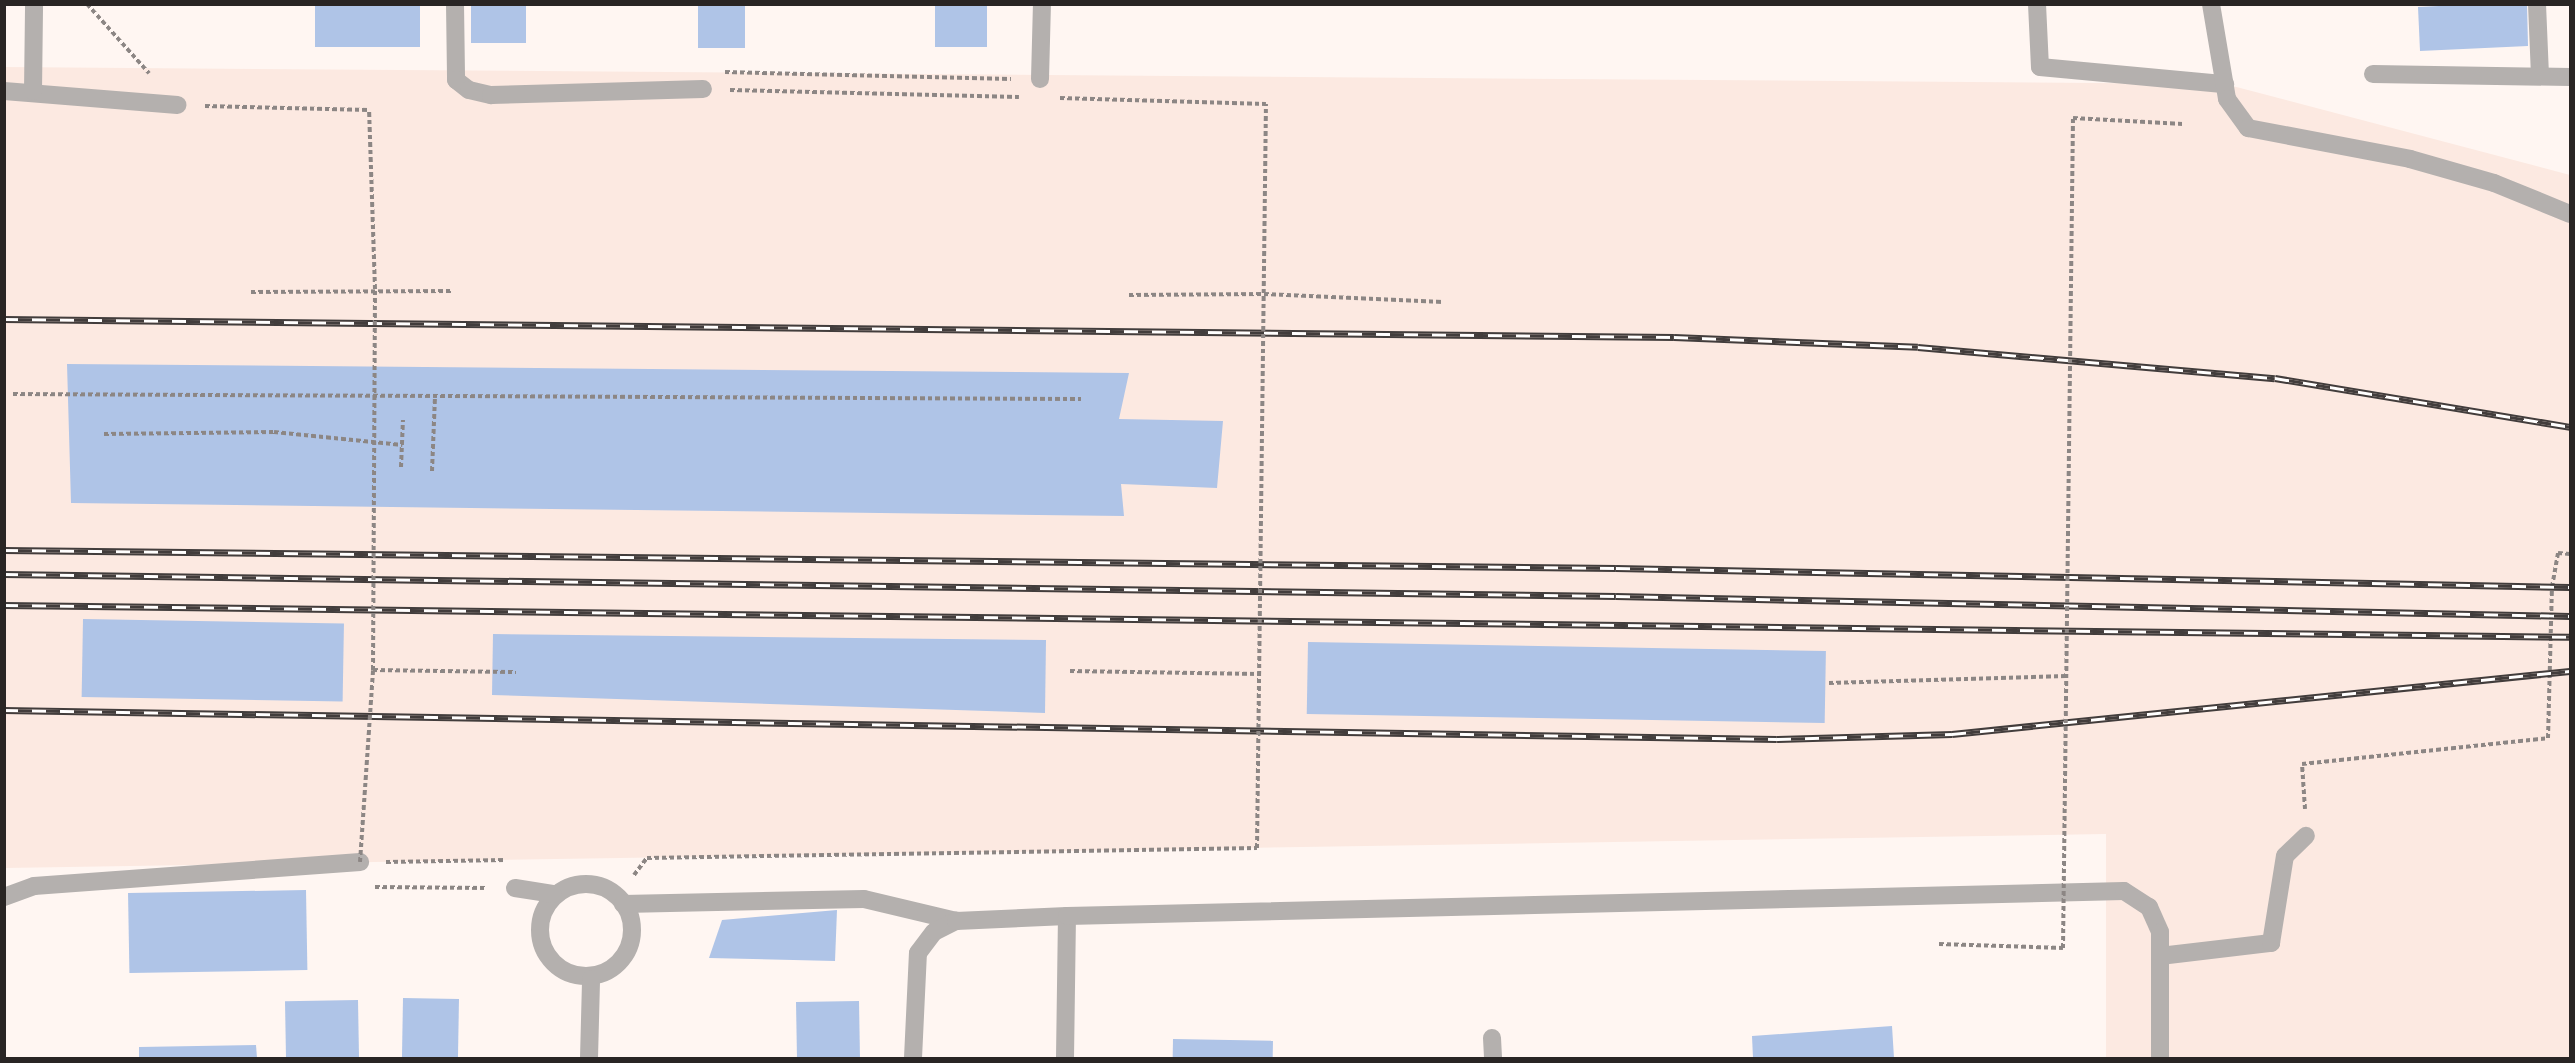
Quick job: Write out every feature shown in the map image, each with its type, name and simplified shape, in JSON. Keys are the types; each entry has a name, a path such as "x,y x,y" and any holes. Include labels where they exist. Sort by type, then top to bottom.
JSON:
{"street":[{"path":"33,91 34,4"},
{"path":"455,4 456,80 469,90 491,95 703,89"},
{"path":"1040,80 1042,4"},
{"path":"2037,4 2040,67 2224,84"},
{"path":"2211,4 2224,84 2234,114 2248,128 2410,159 2494,183 2571,214"},
{"path":"2537,4 2540,76"},
{"path":"2373,75 2571,77"},
{"path":"4,91 33,91 177,105"},
{"path":"2160,956 2271,943 2285,856 2306,836"},
{"path":"4,897 34,886 360,862"},
{"path":"515,888 553,894 586,882 621,900 864,899 956,921 1067,916 2124,891 2149,907 2160,932 2160,1059"},
{"path":"553,894 537,927 546,961 591,979 623,962 634,928 621,900"},
{"path":"1065,1059 1067,916"},
{"path":"913,1059 918,953 934,932 956,921"},
{"path":"589,1059 591,979"},
{"path":"1492,1038 1493,1059"}],"path":[{"path":"87,4 177,105 369,110 375,290 373,670 360,862 511,860"},
{"path":"1027,97 703,89 705,71 1040,80"},
{"path":"621,900 647,858 1257,848 1266,104 1050,98"},
{"path":"1939,944 2063,948 2073,118 2183,124"},
{"path":"251,292 451,291"},
{"path":"1129,295 1263,294 1443,302"},
{"path":"13,394 1081,399"},
{"path":"432,471 435,396"},
{"path":"401,467 403,420"},
{"path":"104,434 274,432 375,445 402,445"},
{"path":"2306,836 2302,764 2548,738 2552,587 2558,553 2571,554"},
{"path":"373,670 516,672"},
{"path":"1070,671 1259,674"},
{"path":"1829,683 2066,676"},
{"path":"361,886 515,888"}],"shaded area":[{"path":"4,67 2225,84 2570,175 2570,1058 2106,1058 2106,834 5,868"}],"building":[{"path":"315,4 420,4 420,47 315,47"},
{"path":"471,4 526,4 526,43 471,43"},
{"path":"698,4 745,4 745,48 698,48"},
{"path":"935,4 987,4 987,47 935,47"},
{"path":"2527,4 2528,46 2420,51 2418,7"},
{"path":"67,364 1129,373 1119,419 1223,421 1217,488 1121,484 1124,516 71,503"},
{"path":"83,619 344,624 343,702 82,697"},
{"path":"493,634 1046,640 1045,713 492,695"},
{"path":"1308,642 1826,651 1825,723 1307,714"},
{"path":"306,890 307,970 129,973 128,893"},
{"path":"837,910 835,961 709,958 722,920"},
{"path":"403,998 459,999 458,1058 402,1058"},
{"path":"358,1000 359,1058 286,1058 285,1001"},
{"path":"859,1001 860,1058 797,1058 796,1002"},
{"path":"1892,1026 1894,1058 1753,1058 1752,1036"},
{"path":"1173,1039 1273,1041 1273,1058 1173,1058"},
{"path":"256,1045 257,1058 139,1058 139,1047"}],"railway":[{"path":"4,319 1674,337 1918,347 2275,378 2570,427"},
{"path":"4,550 1616,568 2570,587"},
{"path":"4,574 1616,596 2570,616"},
{"path":"4,605 2570,637"},
{"path":"4,710 1777,739 1952,734 2570,671"}]}
